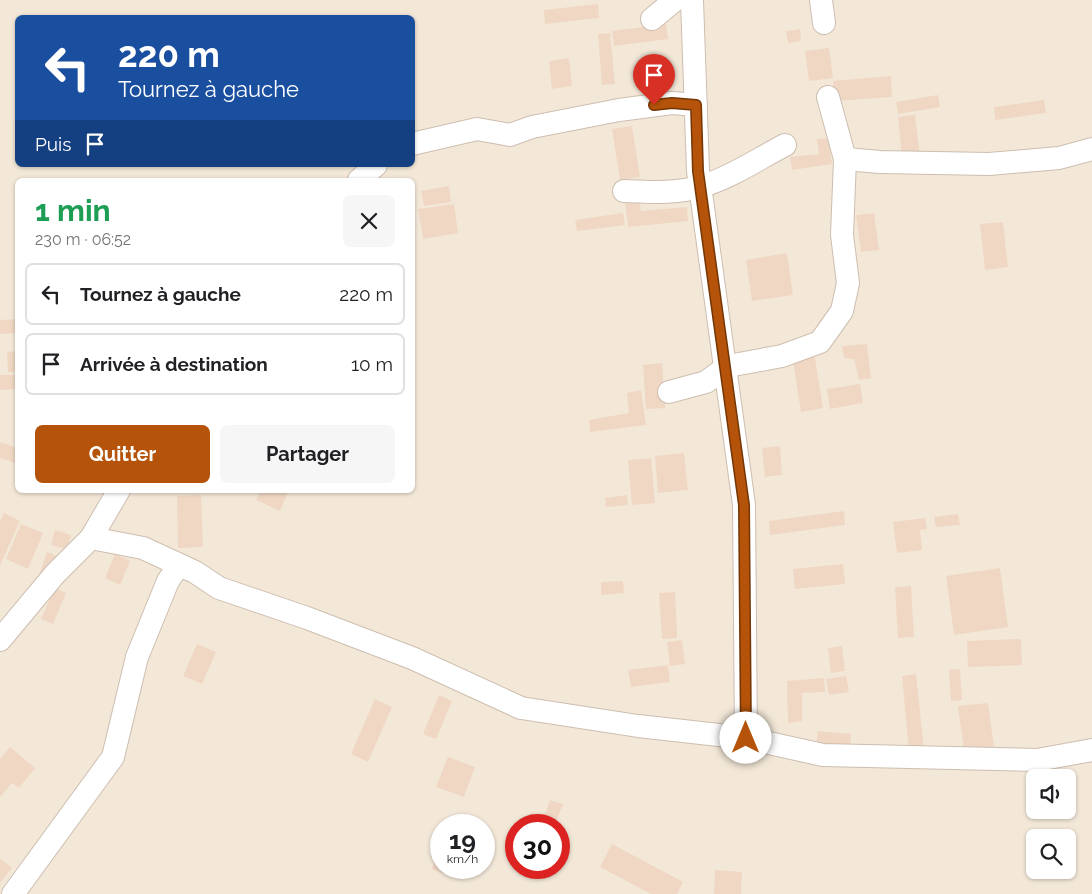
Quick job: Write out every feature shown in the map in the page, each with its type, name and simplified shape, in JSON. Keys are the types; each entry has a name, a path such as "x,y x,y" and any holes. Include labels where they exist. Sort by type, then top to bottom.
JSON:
{"street":[{"path":"652,19 675,0"},
{"path":"692,0 698,171 744,505 746,738"},
{"path":"821,0 824,23"},
{"path":"669,392 706,382 728,366 782,356 820,342 842,311 848,283 842,235 845,159 828,97"},
{"path":"415,143 477,129 510,135 532,127 619,110 672,103 696,105"},
{"path":"624,192 700,187 718,180 785,146"},
{"path":"845,159 880,162 989,164 1059,158 1092,149"},
{"path":"361,178 374,167"},
{"path":"0,640 55,574 91,538 117,493"},
{"path":"91,538 143,548 195,572 220,588 412,658 521,708 638,726 746,738 823,755 1037,760 1092,750"},
{"path":"14,894 113,757 137,657 168,581 179,565"}],"shaded area":[{"path":"0,0 1092,0 1092,894 0,894"}],"building":[{"path":"598,4 599,18 545,24 544,10"},
{"path":"666,24 668,39 614,46 612,31"},
{"path":"800,29 801,41 788,43 786,31"},
{"path":"610,33 615,84 602,85 598,34"},
{"path":"829,48 833,78 809,81 805,51"},
{"path":"569,58 572,86 552,89 549,61"},
{"path":"891,76 892,97 835,101 833,81"},
{"path":"938,95 940,107 898,114 896,102"},
{"path":"1044,100 1046,113 995,120 994,107"},
{"path":"915,115 920,156 902,158 898,117"},
{"path":"632,126 640,177 620,180 612,129"},
{"path":"828,138 832,164 792,170 790,157 819,154 817,139"},
{"path":"449,186 451,202 424,206 421,191"},
{"path":"639,200 641,211 687,207 688,221 628,227 625,201"},
{"path":"454,204 458,233 423,239 418,209"},
{"path":"623,213 625,225 577,231 575,220"},
{"path":"874,213 879,250 861,252 856,215"},
{"path":"1003,222 1008,267 985,270 980,224"},
{"path":"787,253 793,295 752,301 746,260"},
{"path":"15,319 15,333 0,334 0,320"},
{"path":"867,344 871,378 859,380 854,359 844,358 842,346"},
{"path":"15,351 15,372 8,372 7,352"},
{"path":"814,352 823,408 801,412 792,355"},
{"path":"662,363 665,408 646,409 643,365"},
{"path":"0,375 15,375 15,389 0,390"},
{"path":"860,384 863,403 830,409 827,389"},
{"path":"641,390 646,425 590,432 589,420 629,413 627,393"},
{"path":"0,442 15,447 15,463 0,458"},
{"path":"780,446 782,475 765,477 762,448"},
{"path":"684,453 688,490 658,493 655,456"},
{"path":"651,458 655,503 632,505 628,460"},
{"path":"260,493 288,493 280,511 256,500"},
{"path":"201,495 203,547 178,548 177,496"},
{"path":"627,495 628,505 606,507 605,498"},
{"path":"844,511 845,525 770,535 769,521"},
{"path":"4,513 20,521 0,565 0,522"},
{"path":"958,514 960,525 936,527 934,517"},
{"path":"925,518 927,529 920,530 922,550 897,553 893,522"},
{"path":"21,524 43,533 28,569 6,559"},
{"path":"55,530 71,535 67,549 51,545"},
{"path":"47,552 57,556 50,579 39,575"},
{"path":"115,554 130,561 120,585 105,578"},
{"path":"843,564 845,584 795,589 793,569"},
{"path":"1000,568 1008,627 954,635 946,576"},
{"path":"623,581 624,593 601,595 601,582"},
{"path":"911,586 914,637 898,638 895,587"},
{"path":"55,588 66,593 53,624 41,619"},
{"path":"675,592 677,638 662,639 659,593"},
{"path":"1021,639 1022,665 968,667 967,641"},
{"path":"682,640 685,664 670,666 667,642"},
{"path":"197,644 216,652 202,684 183,676"},
{"path":"842,646 845,671 831,673 828,648"},
{"path":"668,665 670,682 631,687 628,670"},
{"path":"960,669 962,700 951,701 949,670"},
{"path":"916,674 924,751 909,752 902,676"},
{"path":"846,676 849,692 829,695 826,679"},
{"path":"824,678 825,692 802,693 802,721 788,723 787,681"},
{"path":"439,695 452,701 436,739 423,734"},
{"path":"375,699 392,707 368,762 351,754"},
{"path":"988,703 994,747 964,751 958,706"},
{"path":"818,731 851,734 850,749 816,746"},
{"path":"10,747 35,768 19,788 12,783 0,797 0,759"},
{"path":"448,757 475,767 464,797 436,787"},
{"path":"550,800 563,804 559,814 545,814"},
{"path":"612,844 683,882 677,894 651,894 600,867"},
{"path":"0,858 12,868 0,883"},
{"path":"715,870 742,872 741,894 714,894"}],"route":[{"path":"654,105 672,103 696,105 698,171 744,505 746,738"}]}
